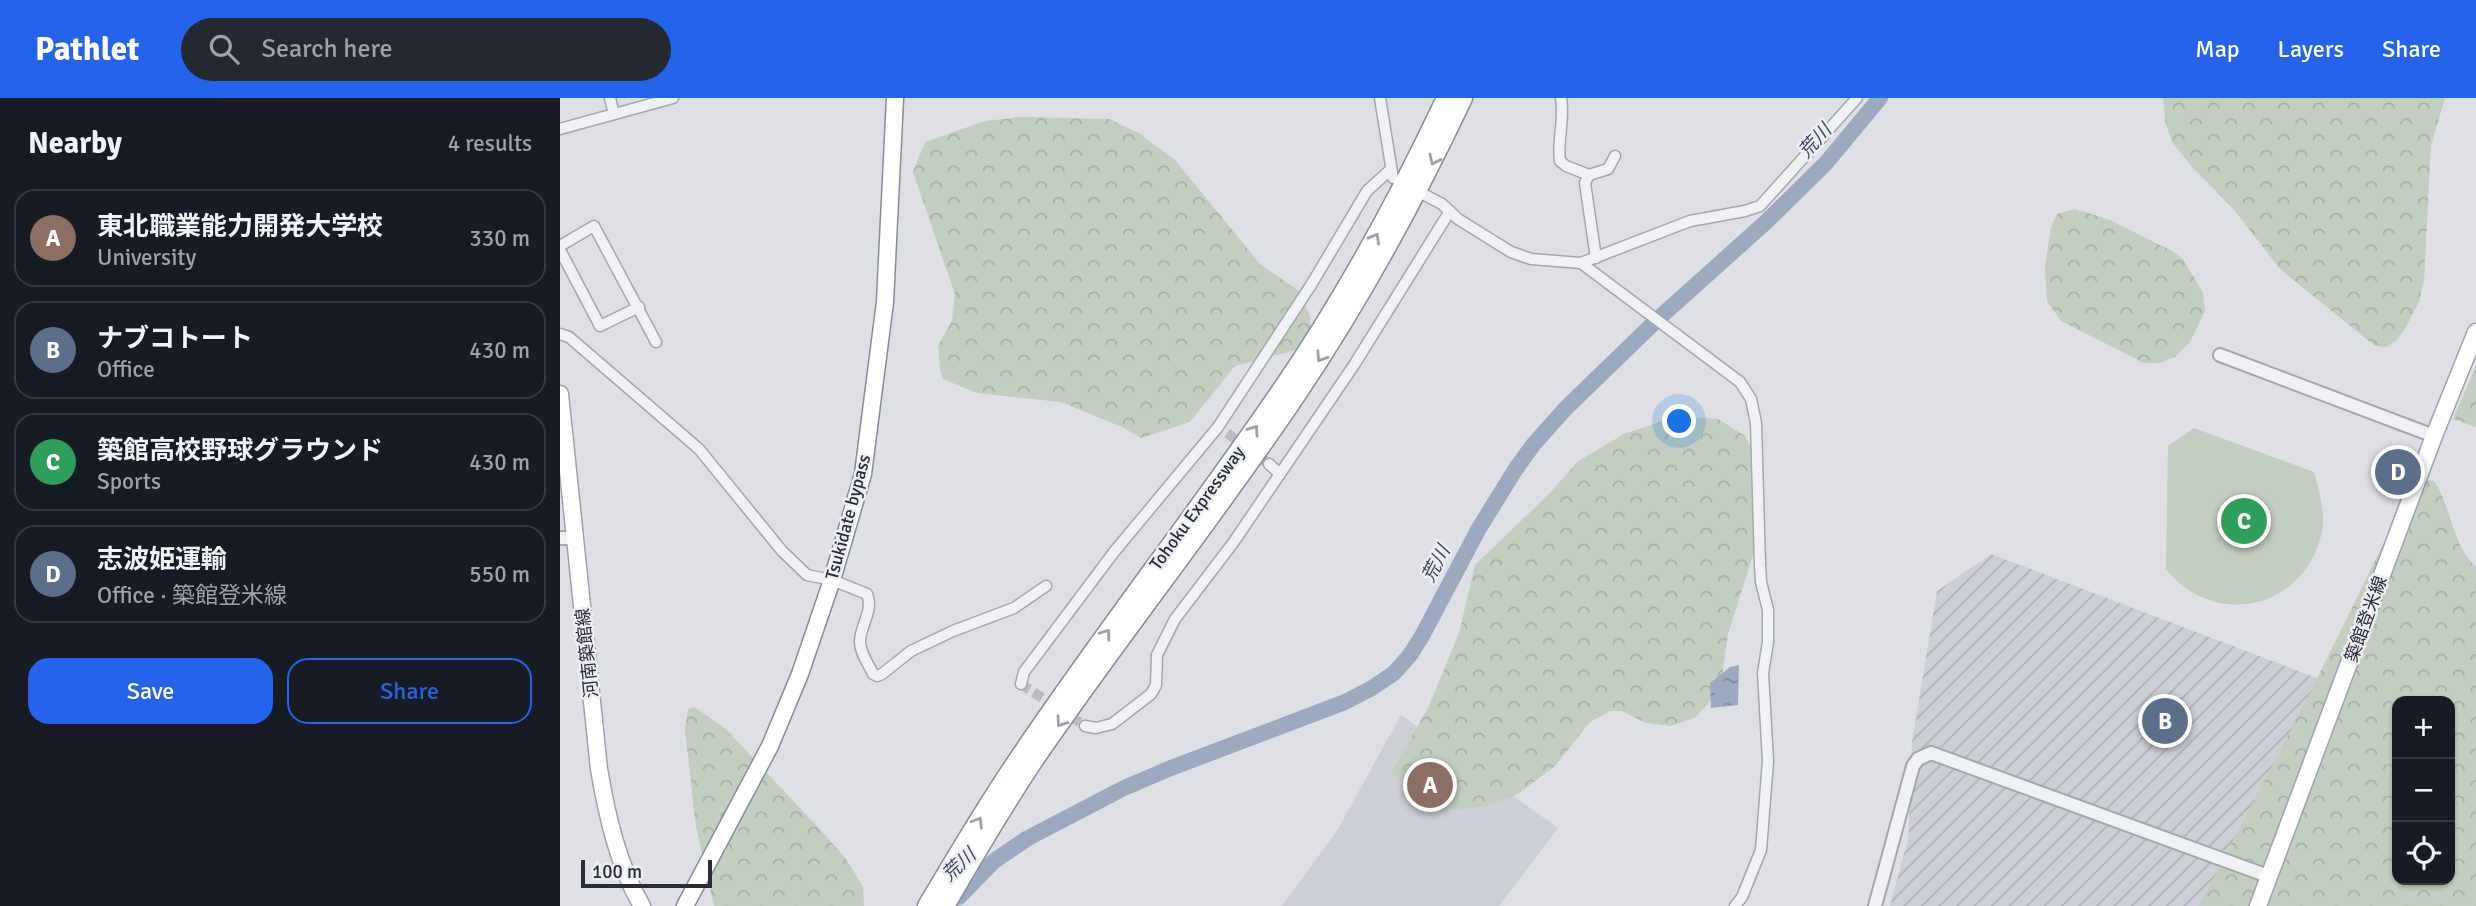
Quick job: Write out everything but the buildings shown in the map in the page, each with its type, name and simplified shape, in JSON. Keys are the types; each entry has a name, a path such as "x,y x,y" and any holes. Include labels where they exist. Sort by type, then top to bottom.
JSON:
{"highway":[{"name":"Tohoku Expressway","path":"928,906 1018,759 1234,458 1319,332 1371,245 1446,98"},
{"name":"Tohoku Expressway","path":"945,906 1031,766 1324,352 1385,253 1428,172 1462,98"}],"main road":[{"name":"Tsukidate bypass","path":"685,906 770,746 800,674 832,580 863,474 885,302 895,98"},
{"name":"築館登米線","path":"2258,906 2434,436 2476,332"},
{"name":"河南築館線","path":"560,394 568,538 599,769 618,850 637,903"}],"street":[{"path":"610,98 614,114"},
{"path":"560,129 673,98"},
{"path":"1021,684 1024,672 1114,552 1223,430 1367,191 1392,174 1380,98"},
{"path":"1561,98 1563,108 1558,150 1560,161 1589,175 1608,169 1615,156"},
{"path":"1583,265 1690,221 1760,206 1857,98"},
{"path":"1589,175 1585,183 1596,258"},
{"path":"1423,194 1442,204 1511,253 1526,258 1583,265 1651,313 1673,333 1740,382 1751,399 1756,423 1761,582 1768,610 1768,642 1763,673 1768,761 1761,850 1742,897 1735,906"},
{"path":"1085,726 1096,728 1112,724 1151,694 1156,685 1157,655 1175,619 1233,543 1354,365 1450,211"},
{"path":"639,307 600,326 560,248 594,226 639,307 656,342"},
{"path":"560,334 569,337 699,449 782,551 807,575 832,580 867,593 869,609 860,643 873,674 883,674 911,651 953,631 1014,608 1046,586"},
{"path":"2220,355 2434,436"},
{"path":"1269,464 1280,474"},
{"path":"1875,906 1913,766 1918,759 1931,753 2268,876"}],"shaded area":[{"path":"1991,554 2330,683 2238,906 1890,906 1908,839 1912,742 1937,591"},
{"path":"1401,715 1558,828 1499,906 1282,906 1338,829"}],"green space":[{"path":"2163,98 2445,98 2431,146 2424,280 2419,302 2396,341 2386,347 2375,346 2281,270 2234,210 2172,142 2165,120"},
{"path":"1022,117 1109,119 1140,134 1175,160 1260,264 1299,291 1310,316 1311,336 1296,350 1235,366 1190,422 1141,438 1122,427 1061,402 977,393 943,379 938,346 952,321 955,294 913,172 925,142 985,121"},
{"path":"2075,209 2110,220 2183,259 2203,293 2205,311 2190,342 2175,357 2159,363 2144,363 2061,321 2047,301 2045,267 2051,227 2057,214"},
{"path":"2476,366 2476,427 2453,419"},
{"path":"1677,416 1718,419 1744,435 1761,465 1765,517 1728,634 1721,685 1696,717 1671,726 1646,723 1622,711 1610,711 1590,722 1556,765 1518,794 1486,806 1439,810 1391,773 1428,708 1459,633 1475,565 1550,493 1577,462 1624,434"},
{"path":"2194,428 2314,472 2323,512 2321,536 2311,561 2296,581 2276,595 2254,603 2231,604 2208,600 2186,588 2166,569 2168,446"},
{"path":"2423,480 2434,481 2462,548 2476,567 2476,906 2199,906 2314,685 2400,510"},
{"path":"694,707 726,729 846,859 863,887 864,906 714,906 696,827 685,729 688,710"}],"water":[{"path":"1739,665 1738,705 1711,708 1710,683 1730,667"}],"waterway":[{"name":"荒川","path":"944,902 959,897 994,861 1028,838 1124,788 1345,702 1394,673 1422,636 1478,530 1533,445 1566,408 1659,318 1766,222 1826,163 1880,98"}],"tunnel":[{"path":"1227,433 1269,464"},
{"path":"1021,684 1085,726"}],"place":[{"name":"志波姫運輸","path":"2398,472"},
{"name":"築館高校野球グラウンド","path":"2244,521"},
{"name":"ナブコトート","path":"2165,721"},
{"name":"東北職業能力開発大学校","path":"1430,785"}]}
